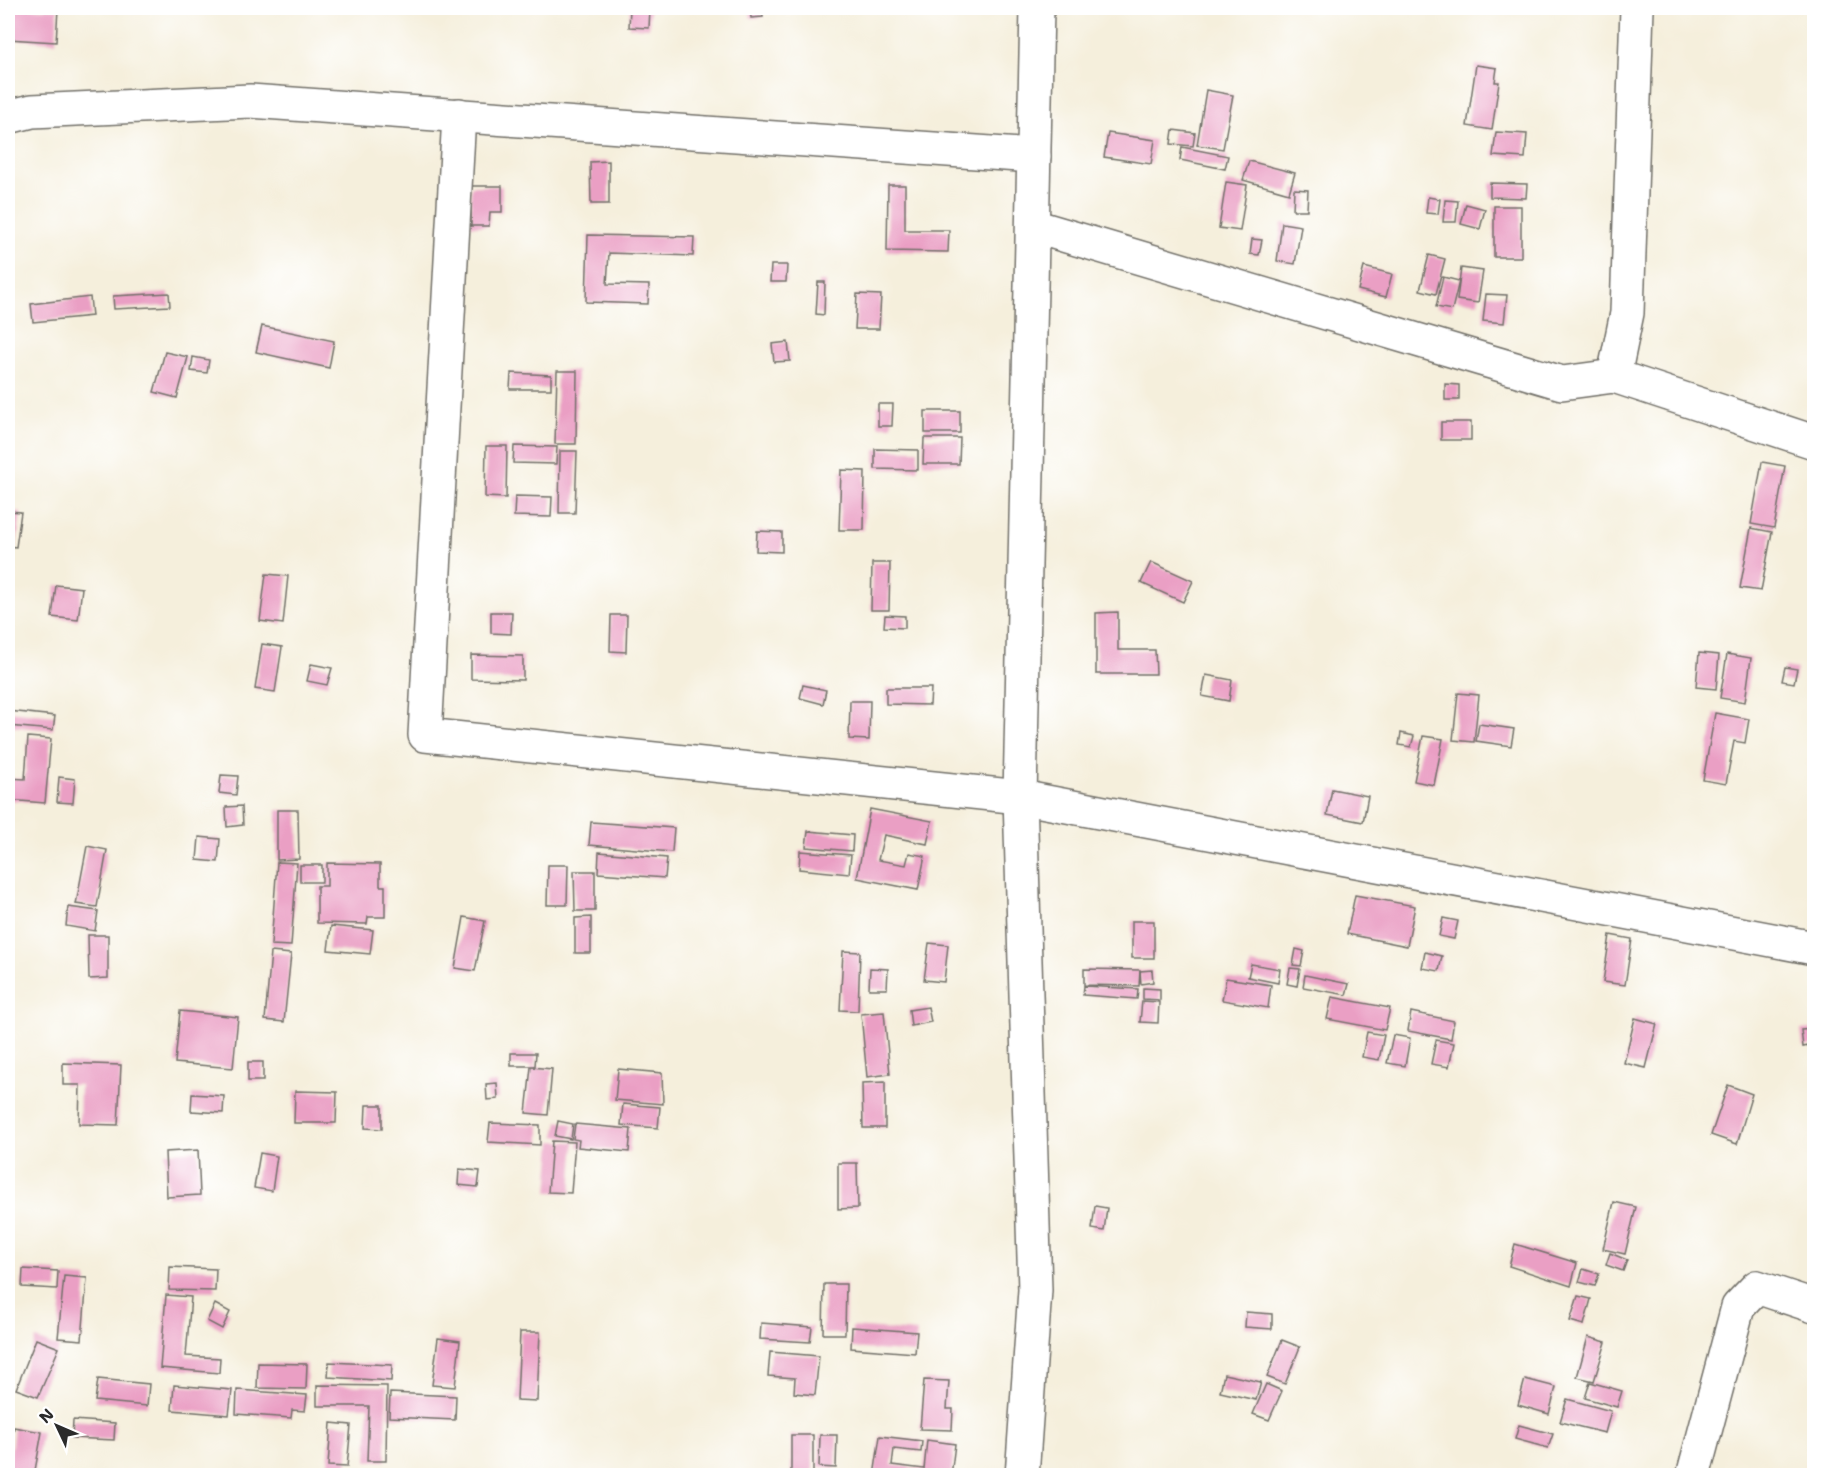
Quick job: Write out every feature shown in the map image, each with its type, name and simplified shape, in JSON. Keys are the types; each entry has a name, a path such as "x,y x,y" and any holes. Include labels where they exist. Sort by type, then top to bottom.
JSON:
{"street":[{"path":"1022,1476 1035,1290 1020,797 1037,8"},
{"path":"1614,376 1627,313 1637,8"},
{"path":"8,117 32,111 250,100 1034,156"},
{"path":"459,115 425,735 1020,797 1815,948"},
{"path":"1033,226 1562,383 1614,376 1815,442"},
{"path":"1693,1476 1738,1307 1757,1287 1815,1306"}],"building":[{"path":"8,8 58,9 56,42 8,39"},
{"path":"630,8 650,8 649,28 629,27"},
{"path":"750,8 762,8 763,17 751,18"},
{"path":"1476,65 1497,68 1495,82 1499,82 1492,130 1467,126"},
{"path":"1206,90 1233,95 1223,149 1197,145"},
{"path":"1173,130 1195,133 1193,146 1171,144"},
{"path":"1496,132 1527,134 1525,158 1493,156"},
{"path":"1108,133 1155,140 1151,164 1104,157"},
{"path":"1182,147 1228,156 1225,169 1180,160"},
{"path":"609,161 609,204 591,204 590,162"},
{"path":"1249,161 1295,173 1289,193 1243,180"},
{"path":"1226,182 1247,185 1240,231 1219,228"},
{"path":"1490,183 1527,184 1526,198 1490,197"},
{"path":"888,185 905,185 905,230 949,230 948,252 887,251"},
{"path":"471,186 502,186 502,212 490,212 489,226 471,226"},
{"path":"1294,189 1308,190 1307,210 1293,210"},
{"path":"1428,197 1440,199 1438,214 1426,213"},
{"path":"1445,200 1458,201 1456,222 1443,222"},
{"path":"1466,204 1485,209 1480,229 1461,224"},
{"path":"1494,206 1521,206 1521,257 1494,257"},
{"path":"1282,223 1301,226 1295,264 1277,261"},
{"path":"588,235 694,237 693,256 609,253 607,284 649,285 648,304 586,302"},
{"path":"1252,239 1262,240 1259,255 1250,254"},
{"path":"1429,255 1445,259 1436,294 1420,290"},
{"path":"771,265 787,265 786,282 770,282"},
{"path":"1364,267 1392,274 1386,297 1358,290"},
{"path":"1461,268 1483,271 1478,303 1457,300"},
{"path":"1443,277 1459,281 1452,310 1436,307"},
{"path":"818,282 825,282 824,315 816,314"},
{"path":"169,293 170,306 114,309 113,296"},
{"path":"857,294 881,295 879,329 855,329"},
{"path":"1486,294 1507,295 1504,323 1483,321"},
{"path":"90,297 92,316 33,322 31,304"},
{"path":"262,326 334,341 329,368 256,352"},
{"path":"788,342 790,361 774,362 772,344"},
{"path":"165,352 188,357 177,398 154,392"},
{"path":"193,357 209,360 207,373 191,371"},
{"path":"557,371 577,371 576,444 555,444"},
{"path":"511,373 551,375 551,389 510,389"},
{"path":"1445,384 1459,385 1459,400 1445,400"},
{"path":"878,404 893,404 892,426 878,426"},
{"path":"925,411 960,411 960,433 925,433"},
{"path":"1441,422 1471,422 1471,440 1441,440"},
{"path":"924,438 960,438 959,464 923,464"},
{"path":"486,446 507,446 506,498 485,497"},
{"path":"514,446 557,447 556,464 513,463"},
{"path":"875,449 918,450 918,470 875,469"},
{"path":"560,451 577,451 575,513 559,513"},
{"path":"1762,462 1785,466 1774,528 1751,524"},
{"path":"841,470 865,471 864,530 839,530"},
{"path":"515,496 552,497 551,517 514,516"},
{"path":"8,511 21,512 16,547 8,546"},
{"path":"1751,528 1772,532 1761,591 1740,588"},
{"path":"757,531 782,532 782,552 756,551"},
{"path":"1151,562 1193,581 1183,602 1141,583"},
{"path":"872,563 890,563 889,610 871,610"},
{"path":"266,574 288,576 283,624 260,621"},
{"path":"56,585 82,588 78,620 52,617"},
{"path":"491,612 512,612 511,634 491,633"},
{"path":"1118,612 1118,650 1155,650 1156,674 1096,674 1096,613"},
{"path":"611,615 627,615 626,652 610,651"},
{"path":"885,615 905,616 905,628 884,627"},
{"path":"262,644 282,647 275,692 255,689"},
{"path":"1699,653 1719,655 1716,689 1696,687"},
{"path":"1727,654 1751,658 1745,702 1720,698"},
{"path":"471,655 523,656 523,680 471,679"},
{"path":"311,664 332,668 327,685 307,681"},
{"path":"1785,667 1797,669 1794,683 1782,681"},
{"path":"1206,675 1232,680 1229,701 1202,696"},
{"path":"803,685 826,690 823,704 800,698"},
{"path":"886,688 931,688 930,705 886,704"},
{"path":"1458,693 1479,695 1474,742 1453,740"},
{"path":"850,701 870,701 869,740 849,739"},
{"path":"8,711 55,716 53,730 8,726"},
{"path":"1715,713 1749,719 1745,743 1734,741 1726,784 1703,780"},
{"path":"1479,724 1514,729 1511,746 1476,741"},
{"path":"1401,733 1414,736 1411,747 1399,745"},
{"path":"1423,736 1443,739 1434,785 1414,781"},
{"path":"28,737 51,739 45,803 8,800 8,778 25,779"},
{"path":"221,775 238,776 236,795 219,793"},
{"path":"59,777 75,779 73,803 57,802"},
{"path":"1332,789 1368,796 1363,822 1327,815"},
{"path":"242,806 243,825 227,827 226,807"},
{"path":"870,809 932,821 927,844 884,835 878,860 906,865 909,853 925,856 918,890 857,878"},
{"path":"277,810 298,810 299,859 277,860"},
{"path":"591,822 674,828 672,852 589,845"},
{"path":"808,831 853,835 852,851 806,847"},
{"path":"199,837 220,839 218,862 197,860"},
{"path":"87,846 107,850 97,907 76,904"},
{"path":"800,851 851,855 849,874 799,869"},
{"path":"599,852 667,858 665,878 598,873"},
{"path":"277,862 297,863 291,946 271,945"},
{"path":"327,863 380,864 380,886 385,886 385,917 368,917 367,924 317,923 317,886 327,886"},
{"path":"300,865 322,865 322,882 300,882"},
{"path":"548,865 568,865 567,905 547,905"},
{"path":"574,871 595,871 595,911 575,911"},
{"path":"1355,895 1415,906 1407,946 1347,934"},
{"path":"68,907 98,911 95,931 66,926"},
{"path":"464,917 485,921 475,971 455,968"},
{"path":"591,917 591,953 575,953 575,918"},
{"path":"1443,918 1458,921 1454,939 1439,936"},
{"path":"1132,921 1154,921 1154,958 1132,958"},
{"path":"331,926 373,930 370,954 328,950"},
{"path":"88,935 108,935 108,978 89,979"},
{"path":"1610,935 1632,939 1625,985 1603,982"},
{"path":"929,943 948,945 944,982 924,980"},
{"path":"1296,949 1304,951 1301,966 1293,965"},
{"path":"843,951 860,952 858,1011 840,1010"},
{"path":"271,952 291,954 284,1022 265,1020"},
{"path":"1425,952 1442,956 1439,971 1422,968"},
{"path":"1251,964 1280,969 1278,983 1248,977"},
{"path":"870,968 888,969 887,989 869,989"},
{"path":"1290,968 1300,969 1297,986 1287,984"},
{"path":"1084,969 1140,970 1139,986 1084,985"},
{"path":"1152,970 1153,982 1141,984 1140,971"},
{"path":"1305,975 1349,984 1346,995 1303,987"},
{"path":"1226,978 1271,985 1268,1008 1222,1000"},
{"path":"1084,986 1138,989 1137,999 1083,995"},
{"path":"1143,988 1160,989 1160,1000 1143,999"},
{"path":"1332,997 1390,1008 1385,1030 1327,1019"},
{"path":"1142,1001 1159,1002 1158,1023 1140,1022"},
{"path":"928,1007 931,1022 911,1026 909,1010"},
{"path":"180,1011 238,1017 233,1068 175,1063"},
{"path":"884,1012 890,1074 867,1077 861,1014"},
{"path":"1411,1012 1454,1021 1451,1039 1408,1031"},
{"path":"1635,1018 1657,1024 1646,1068 1624,1063"},
{"path":"1813,1029 1814,1045 1803,1047 1801,1030"},
{"path":"1367,1032 1384,1035 1379,1060 1362,1057"},
{"path":"1393,1035 1410,1038 1405,1066 1387,1063"},
{"path":"1436,1040 1454,1043 1449,1067 1431,1064"},
{"path":"511,1053 536,1053 535,1066 511,1066"},
{"path":"248,1062 263,1062 263,1081 248,1081"},
{"path":"63,1063 121,1065 118,1125 79,1124 80,1085 63,1085"},
{"path":"531,1067 552,1069 548,1115 526,1113"},
{"path":"618,1069 662,1073 663,1104 615,1100"},
{"path":"885,1082 885,1128 863,1128 862,1083"},
{"path":"497,1083 498,1099 487,1100 486,1084"},
{"path":"1728,1085 1752,1094 1737,1144 1711,1135"},
{"path":"295,1091 337,1092 336,1123 294,1123"},
{"path":"192,1094 224,1096 223,1113 191,1111"},
{"path":"623,1104 660,1107 658,1128 621,1125"},
{"path":"366,1105 382,1105 382,1129 365,1128"},
{"path":"558,1121 573,1124 571,1139 555,1136"},
{"path":"490,1123 540,1125 540,1145 488,1142"},
{"path":"575,1124 631,1129 629,1152 578,1147 579,1140 573,1139"},
{"path":"552,1141 575,1142 571,1193 548,1192"},
{"path":"198,1150 200,1195 167,1197 165,1152"},
{"path":"260,1153 277,1156 272,1191 254,1188"},
{"path":"838,1163 857,1163 858,1208 838,1209"},
{"path":"459,1169 480,1171 478,1187 458,1185"},
{"path":"1614,1202 1636,1207 1625,1254 1603,1249"},
{"path":"1095,1206 1107,1208 1104,1231 1092,1229"},
{"path":"1515,1244 1577,1263 1571,1286 1509,1266"},
{"path":"1610,1253 1627,1260 1623,1271 1606,1265"},
{"path":"170,1267 216,1269 215,1291 169,1290"},
{"path":"23,1269 58,1271 57,1289 22,1287"},
{"path":"1583,1269 1599,1274 1595,1286 1579,1282"},
{"path":"64,1276 87,1278 82,1340 58,1338"},
{"path":"824,1284 846,1284 845,1334 823,1334"},
{"path":"166,1295 191,1297 186,1356 220,1358 219,1373 160,1368"},
{"path":"1578,1296 1591,1299 1584,1325 1570,1321"},
{"path":"215,1304 230,1312 222,1329 207,1321"},
{"path":"1246,1312 1272,1314 1272,1329 1245,1327"},
{"path":"761,1323 812,1327 810,1342 760,1339"},
{"path":"852,1327 917,1332 915,1353 851,1348"},
{"path":"520,1332 540,1332 537,1401 517,1400"},
{"path":"1588,1337 1606,1342 1594,1381 1577,1377"},
{"path":"438,1338 460,1341 455,1387 432,1385"},
{"path":"36,1339 59,1348 38,1397 16,1389"},
{"path":"1282,1340 1300,1347 1285,1384 1267,1377"},
{"path":"770,1352 819,1356 815,1395 794,1393 795,1378 768,1376"},
{"path":"329,1362 392,1365 391,1381 328,1377"},
{"path":"258,1363 307,1364 306,1389 257,1388"},
{"path":"1224,1374 1261,1382 1256,1400 1220,1392"},
{"path":"98,1379 149,1384 147,1406 95,1401"},
{"path":"1525,1379 1556,1387 1549,1414 1518,1405"},
{"path":"924,1380 949,1381 947,1409 953,1409 952,1430 920,1429"},
{"path":"1590,1382 1622,1391 1617,1407 1585,1398"},
{"path":"1266,1384 1282,1391 1269,1420 1253,1414"},
{"path":"174,1385 232,1390 229,1415 172,1410"},
{"path":"317,1385 387,1386 386,1461 367,1461 369,1406 317,1406"},
{"path":"237,1390 307,1395 305,1411 292,1410 291,1418 236,1414"},
{"path":"390,1393 456,1396 455,1420 389,1417"},
{"path":"1567,1399 1611,1411 1605,1433 1560,1422"},
{"path":"73,1420 115,1423 114,1440 72,1438"},
{"path":"331,1423 351,1425 347,1467 328,1466"},
{"path":"1519,1425 1553,1434 1548,1448 1515,1439"},
{"path":"14,1427 42,1432 34,1476 8,1474"},
{"path":"791,1435 813,1435 813,1476 791,1476"},
{"path":"820,1435 837,1435 836,1468 819,1467"},
{"path":"880,1436 922,1441 921,1452 894,1449 892,1465 924,1469 927,1440 955,1444 951,1476 874,1476"},
{"path":"456,1471 479,1474 479,1476 455,1476"}]}
